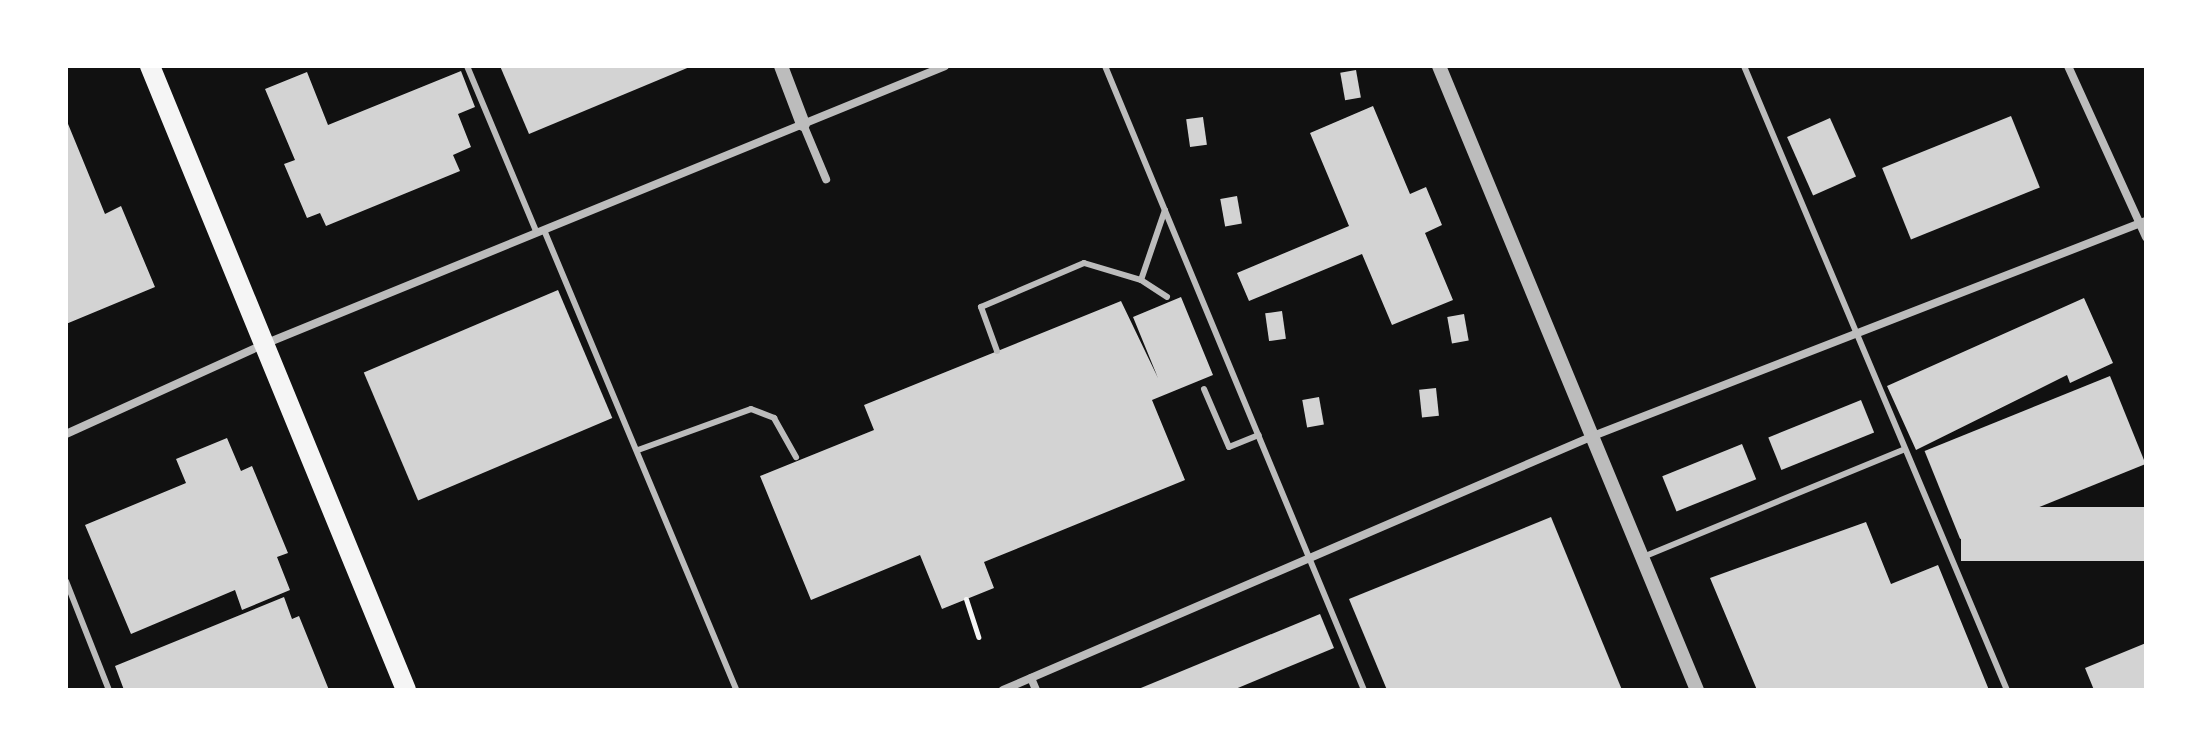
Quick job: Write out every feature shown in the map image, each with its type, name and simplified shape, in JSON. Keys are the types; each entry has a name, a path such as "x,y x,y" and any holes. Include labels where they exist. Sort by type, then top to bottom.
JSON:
{"main road":[{"path":"150,66 267,343 406,690"}],"street":[{"path":"781,66 826,179"},
{"path":"66,434 267,343 945,66"},
{"path":"1439,66 1697,690"},
{"path":"2068,66 2143,222 2146,237"},
{"path":"1003,690 1593,436 2143,222"},
{"path":"1031,678 1036,690"}],"lane":[{"path":"467,66 638,450 736,690"},
{"path":"1105,66 1364,690"},
{"path":"1744,66 2007,690"},
{"path":"1141,280 1165,210"},
{"path":"997,351 981,307 1084,263 1141,280 1167,297"},
{"path":"1204,389 1229,447 1259,435"},
{"path":"638,450 751,409 774,418 796,457"},
{"path":"1643,557 1905,449"},
{"path":"66,581 109,690"}],"path":[{"path":"966,599 978,637"}],"building":[{"path":"500,66 692,66 529,134"},
{"path":"1356,70 1361,98 1345,100 1340,73"},
{"path":"461,71 475,107 458,114 471,147 453,155 460,171 326,226 320,213 307,218 284,164 295,160 265,89 307,72 328,125"},
{"path":"1373,106 1410,194 1426,187 1442,225 1425,233 1453,300 1392,325 1362,254 1249,301 1237,273 1349,226 1310,133"},
{"path":"2011,116 2040,187 1911,239 1882,168"},
{"path":"1203,117 1207,145 1190,147 1186,119"},
{"path":"1830,118 1856,176 1813,196 1787,137"},
{"path":"66,119 105,214 121,206 155,287 66,324"},
{"path":"1237,196 1242,224 1225,227 1220,199"},
{"path":"558,290 612,418 418,500 364,372"},
{"path":"1181,297 1213,375 1152,400 1185,480 984,562 994,588 942,609 920,555 811,600 760,476 874,430 864,405 1121,301 1158,378 1133,317"},
{"path":"2084,298 2113,363 2070,383 2067,375 1916,450 1887,386"},
{"path":"1282,311 1286,339 1269,341 1265,313"},
{"path":"1464,314 1469,341 1452,344 1447,317"},
{"path":"2110,376 2146,464 1960,539 1925,451"},
{"path":"1436,388 1439,416 1422,418 1419,390"},
{"path":"1319,397 1324,425 1307,428 1302,400"},
{"path":"1861,400 1874,432 1781,470 1768,437"},
{"path":"227,438 241,471 252,466 288,553 277,557 290,590 242,610 235,590 131,634 85,525 186,483 176,459"},
{"path":"1742,444 1756,479 1676,511 1662,476"},
{"path":"1961,507 2146,507 2146,561 1961,561"},
{"path":"1551,517 1622,690 1387,690 1349,599"},
{"path":"1866,522 1891,584 1938,565 1989,690 1757,690 1710,578"},
{"path":"284,597 292,619 299,616 329,690 124,690 115,666"},
{"path":"1320,614 1334,648 1233,690 1136,690"},
{"path":"2146,643 2146,690 2094,690 2085,668"}]}
